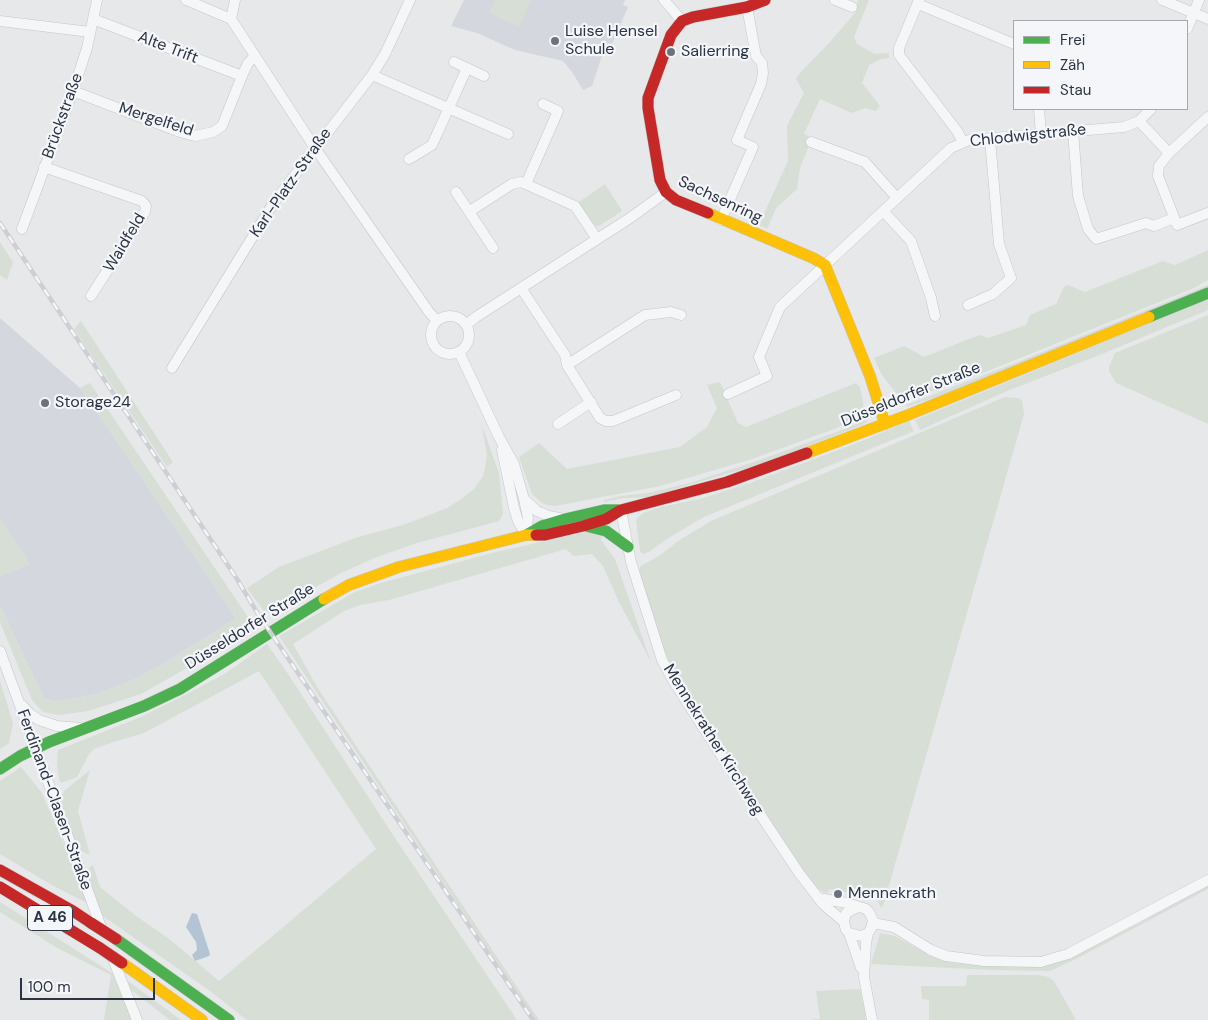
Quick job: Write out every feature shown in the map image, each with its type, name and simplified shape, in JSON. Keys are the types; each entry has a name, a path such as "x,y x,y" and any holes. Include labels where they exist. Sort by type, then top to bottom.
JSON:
{"main road":[{"path":"666,192 660,180 648,98 671,35 682,21 693,16 747,7 765,0"},
{"name":"Sachsenring","path":"666,192 676,200 813,258 825,265"},
{"path":"825,265 870,376 885,424"},
{"name":"Düsseldorfer Straße","path":"526,535 542,526 565,519 604,510 621,510 727,482 811,453 1208,293"},
{"name":"Düsseldorfer Straße","path":"0,769 36,748 180,690 292,618 349,585 407,565 526,535 545,535 583,526 606,519 621,510"},
{"path":"583,526 606,531 628,548"},
{"name":"A 46","path":"0,870 73,911 116,939 229,1020"},
{"name":"A 46","path":"0,888 100,948 202,1020"}],"street":[{"name":"Brückstraße","path":"22,230 73,91 87,48 97,0"},
{"path":"186,0 231,18 315,148 437,321"},
{"path":"231,18 235,0"},
{"name":"Karl-Platz-Straße","path":"172,368 274,202 372,75 385,54 410,0"},
{"path":"664,0 682,21"},
{"path":"836,0 852,7"},
{"path":"1162,0 1208,19"},
{"path":"1188,26 1200,0"},
{"path":"963,142 957,131 899,55 898,48 918,2 1013,44"},
{"path":"721,220 753,147 737,140 761,84 763,73 762,63 756,56 747,7"},
{"name":"Alte Trift","path":"93,19 242,76"},
{"path":"0,21 90,32"},
{"name":"Mergelfeld","path":"73,91 180,132 196,136 213,132 222,126 248,63 256,56"},
{"path":"454,62 484,76"},
{"path":"409,159 432,145 467,68"},
{"path":"372,75 508,134"},
{"path":"526,184 558,111 543,104"},
{"path":"1039,110 1041,135"},
{"name":"Chlodwigstraße","path":"728,394 766,376 758,357 780,307 951,148 969,140 1124,127 1139,121 1150,110"},
{"path":"1208,117 1169,153 1160,166 1158,176 1177,225 1208,213"},
{"path":"1139,121 1169,153"},
{"path":"1073,131 1078,196 1088,229 1096,239 1146,223 1154,226 1174,218"},
{"path":"968,305 993,294 1011,278 1000,244 990,139"},
{"path":"811,142 865,162 897,198"},
{"name":"Waidfeld","path":"44,166 142,201 146,206 145,212 91,296"},
{"path":"470,212 512,184 522,182 575,206 597,239"},
{"path":"456,192 493,248"},
{"name":"Sachsenring","path":"466,325 630,218 666,192"},
{"path":"883,211 911,240 931,298 935,316"},
{"path":"522,288 565,355 567,365 600,418 612,421 676,395"},
{"path":"567,365 645,316 671,312 681,315"},
{"path":"450,316 456,317 466,325 469,337 464,348 459,352 447,354 441,352 434,345 431,331 437,321 450,316"},
{"path":"459,352 499,437 514,464 528,518 526,535"},
{"path":"558,424 591,402"},
{"path":"499,437 514,508 518,521 526,535"},
{"path":"524,499 537,511 549,516 565,519"},
{"name":"Mennekrather Kirchweg","path":"621,510 628,548 644,608 662,660 732,772 818,898 844,922 849,933"},
{"name":"Ferdinand-Clasen-Straße","path":"0,651 89,898 136,1020"},
{"name":"Ferdinand-Clasen-Straße","path":"19,702 30,714 39,720 57,726 83,728"},
{"path":"873,923 894,927 931,950 946,956 961,959 1041,962 1068,954 1208,880"},
{"path":"818,898 847,902 869,912 873,923 868,932 866,942 864,977"},
{"path":"844,922 846,913 858,907"},
{"path":"849,933 861,936 868,932"},
{"path":"849,933 864,977 872,1020"}],"shaded area":[{"name":"Luise Hensel Schule","path":"464,0 625,0 623,5 628,7 609,51 604,50 592,86 583,90 563,61 515,50 477,33 451,26"},
{"path":"495,0 531,0 519,27 489,13"},
{"path":"858,0 869,0 854,37 857,44 875,54 889,53 889,58 881,59 869,65 862,83 880,106 876,111 865,108 852,113 820,99 804,134 812,138 800,168 797,189 776,208 767,229 759,225 788,161 787,126 804,93 796,79 855,13"},
{"path":"605,184 622,211 599,226 592,225 579,202"},
{"path":"0,242 13,262 7,280 0,275"},
{"path":"1208,250 1208,280 1194,288 958,383 920,395 900,398 882,375 874,358 904,346 924,357 979,335 988,338 1026,325 1030,315 1056,304 1064,287 1068,285 1085,292 1163,261 1175,265"},
{"path":"1208,285 1208,288 967,386 907,407 906,405 1010,365"},
{"path":"1208,299 1208,310 1007,391 920,430 915,420"},
{"path":"1208,315 1208,424 1116,383 1109,371 1115,353"},
{"path":"0,318 80,388 236,618 165,663 133,680 97,694 54,702 44,698 0,606 0,576 30,564 0,519"},
{"path":"81,321 173,462 167,467 74,329"},
{"path":"720,382 738,423 746,427 856,383 860,387 865,413 860,418 834,429 752,459 660,486 555,506 541,502 532,494 519,457 539,443 567,469 680,447 707,427 717,408 707,385"},
{"path":"90,383 256,629 141,694 88,711 59,715 43,712 32,700 0,622 0,606 44,698 54,702 97,694 133,680 165,663 236,618 80,388"},
{"path":"1005,397 1022,400 1024,414 883,906 881,907 876,899 869,896 829,889 828,893 823,892 811,883 675,676 661,644 638,572 641,566 711,521"},
{"path":"870,416 867,422 862,425 764,463 647,497 623,498 604,502 604,500 621,496 648,493 690,483 842,430"},
{"path":"909,421 914,431 704,517 665,540 649,552 643,554 640,551 636,519 643,513 703,498 750,483 862,441"},
{"path":"482,426 499,473 503,514 499,521 417,543 377,557 343,572 266,614 247,588 279,567 355,538 406,524 447,508 474,489 483,476 487,455"},
{"path":"0,519 31,564 0,576"},
{"path":"585,532 603,532 601,540 615,559 651,662 619,602 603,566 592,554 573,556 566,549 389,600 360,605 344,611 293,644 317,687 539,1020 535,1020 279,636 355,592 381,583 492,553"},
{"path":"267,644 517,1020 247,1020 210,991 100,914 86,870 93,865 100,887 136,916 168,938 219,981 376,849 259,671 144,733 94,749 89,754 77,777 61,783 57,765 58,750 141,717 187,694 226,673"},
{"path":"0,681 13,723 9,743 0,749"},
{"path":"21,767 42,793 89,904 50,884 0,854 0,781"},
{"path":"90,770 78,811 90,855 78,850 60,798 65,790"},
{"path":"1208,884 1208,889 1050,971 871,964 880,933 895,936 927,954 953,963 970,964 1070,957 1138,924"},
{"path":"0,902 112,973 132,1020 104,1020 111,975 59,949 0,912"},
{"path":"967,975 1038,975 1049,977 1054,981 1076,1020 929,1020 929,1000 922,999 921,986 966,986"},
{"path":"128,981 181,1020 170,1020 130,989"},
{"path":"860,989 867,1020 811,1020 820,1019 816,991"}],"water":[{"path":"192,913 197,914 210,954 195,961 192,955 197,950 196,942 186,927"}],"railway":[{"path":"0,223 237,579 258,614 533,1020"}],"traffic: fast":[{"path":"1149,317 1208,293"},
{"path":"526,535 542,526 565,519 604,510 618,510"},
{"path":"586,526 606,531 628,547"},
{"path":"0,769 20,756 49,742 144,706 180,689 324,599"},
{"path":"116,939 229,1020"}],"traffic: slow":[{"path":"708,213 813,258 825,265 870,376 885,424"},
{"path":"807,453 908,415 1149,317"},
{"path":"324,599 349,585 399,567 526,535 536,535"},
{"path":"122,963 202,1020"}],"traffic: jam":[{"path":"708,213 676,200 666,192 660,180 648,98 671,35 682,21 693,17 747,7 765,0"},
{"path":"536,535 545,535 583,526 606,519 621,510 727,482 807,453"},
{"path":"0,870 91,923"},
{"path":"0,887 100,948"},
{"path":"91,923 116,939"},
{"path":"100,948 122,963"}],"place":[{"name":"Luise Hensel Schule","path":"555,41"},
{"name":"Salierring","path":"671,52"},
{"name":"Storage24","path":"45,403"},
{"name":"Mennekrath","path":"838,894"}]}
